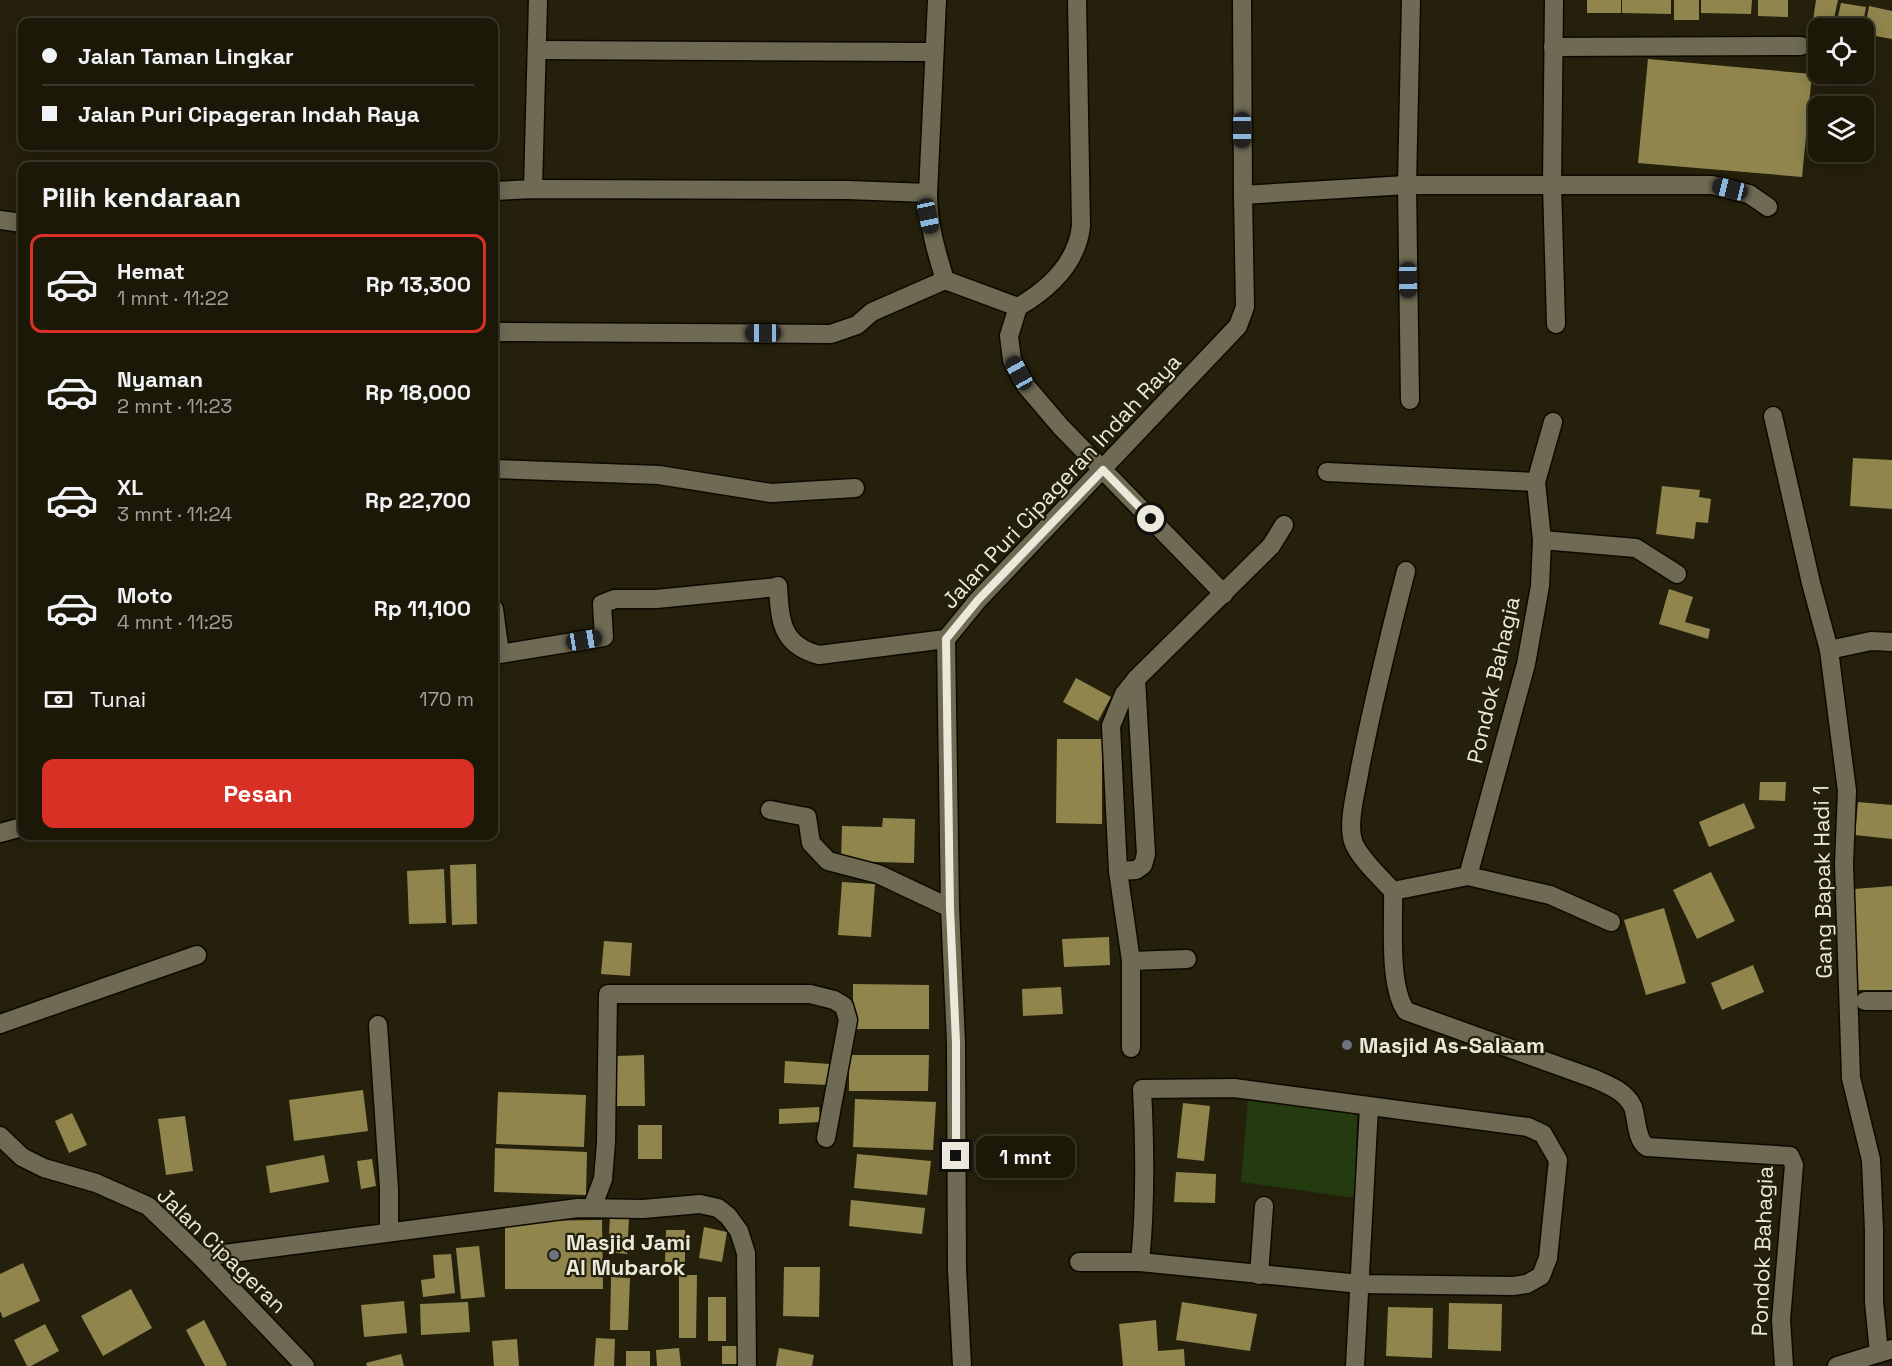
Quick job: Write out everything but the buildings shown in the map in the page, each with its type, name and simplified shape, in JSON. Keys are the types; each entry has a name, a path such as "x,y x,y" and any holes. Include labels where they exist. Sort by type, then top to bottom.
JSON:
{"street":[{"path":"533,189 538,0"},
{"path":"937,0 933,52 928,216 945,280"},
{"path":"1077,0 1082,226 1080,240 1073,257 1041,294 1017,307 1009,336 1012,360 1026,386 1103,470 1224,594"},
{"name":"Jalan Puri Cipageran Indah Raya","path":"962,1366 957,1269 956,1043 950,908 946,639 978,600 1238,326 1245,306 1242,0"},
{"path":"1410,400 1407,185 1411,0"},
{"path":"1554,0 1552,185 1556,324"},
{"path":"1553,47 1801,46"},
{"path":"537,51 933,52"},
{"path":"1243,195 1407,185 1712,185 1749,194 1768,207"},
{"path":"498,191 836,190 928,194"},
{"path":"0,220 18,222"},
{"path":"498,332 831,334 856,325 872,312 945,280 1017,307"},
{"name":"Gang Bapak Hadi 1","path":"1773,416 1811,583 1829,650 1847,791 1844,864 1851,1078 1870,1160 1874,1230 1874,1302 1885,1351"},
{"name":"Pondok Bahagia","path":"1468,876 1526,664 1540,586 1542,540 1536,482 1553,422"},
{"path":"498,469 659,475 771,493 855,488"},
{"path":"1327,472 1536,482"},
{"path":"1131,1048 1131,961 1118,871 1111,726 1124,694 1271,546 1284,525"},
{"path":"1542,540 1636,548 1677,574"},
{"path":"1406,571 1374,697 1355,795 1351,827 1353,841 1359,852 1393,891 1468,876 1550,895 1611,922"},
{"path":"498,639 500,654 604,637 602,604 615,599 656,599 778,586 782,624 792,643 804,651 819,655 946,639"},
{"path":"1829,650 1871,640 1892,642"},
{"path":"1118,871 1136,870 1143,865 1146,854 1137,679"},
{"path":"770,810 807,818 811,843 828,861 878,874 950,908"},
{"path":"0,833 18,828"},
{"name":"Pondok Bahagia","path":"1393,891 1395,981 1400,1002 1406,1011 1595,1078 1618,1090 1632,1105 1642,1141 1647,1147 1790,1156 1794,1165 1781,1320 1784,1366"},
{"path":"0,1024 197,955"},
{"path":"1131,961 1187,958"},
{"path":"592,1208 603,1179 606,1143 608,994 810,994 834,1000 844,1006 848,1020 826,1138"},
{"path":"1865,1001 1892,1001"},
{"path":"378,1025 389,1189 389,1232"},
{"path":"1079,1262 1140,1262 1360,1284 1513,1286 1527,1284 1541,1276 1548,1258 1558,1160 1543,1134 1528,1127 1234,1088 1142,1089 1145,1216 1140,1262"},
{"path":"1355,1366 1369,1107"},
{"name":"Jalan Cipageran","path":"0,1136 22,1157 44,1168 96,1183 148,1206 201,1257 305,1366"},
{"path":"201,1257 578,1208 643,1209 700,1204 718,1208 729,1216 740,1231 746,1253 747,1366"},
{"path":"1259,1275 1264,1206"},
{"path":"1837,1366 1885,1351"}],"green space":[{"path":"1248,1100 1357,1112 1355,1198 1241,1182"}],"place":[{"name":"Masjid As-Salaam","path":"1347,1045"},
{"name":"Masjid Jami Al Mubarok","path":"554,1255"}],"route":[{"path":"956,1156 956,1043 950,908 946,639 978,600 1103,470 1151,519"}]}
